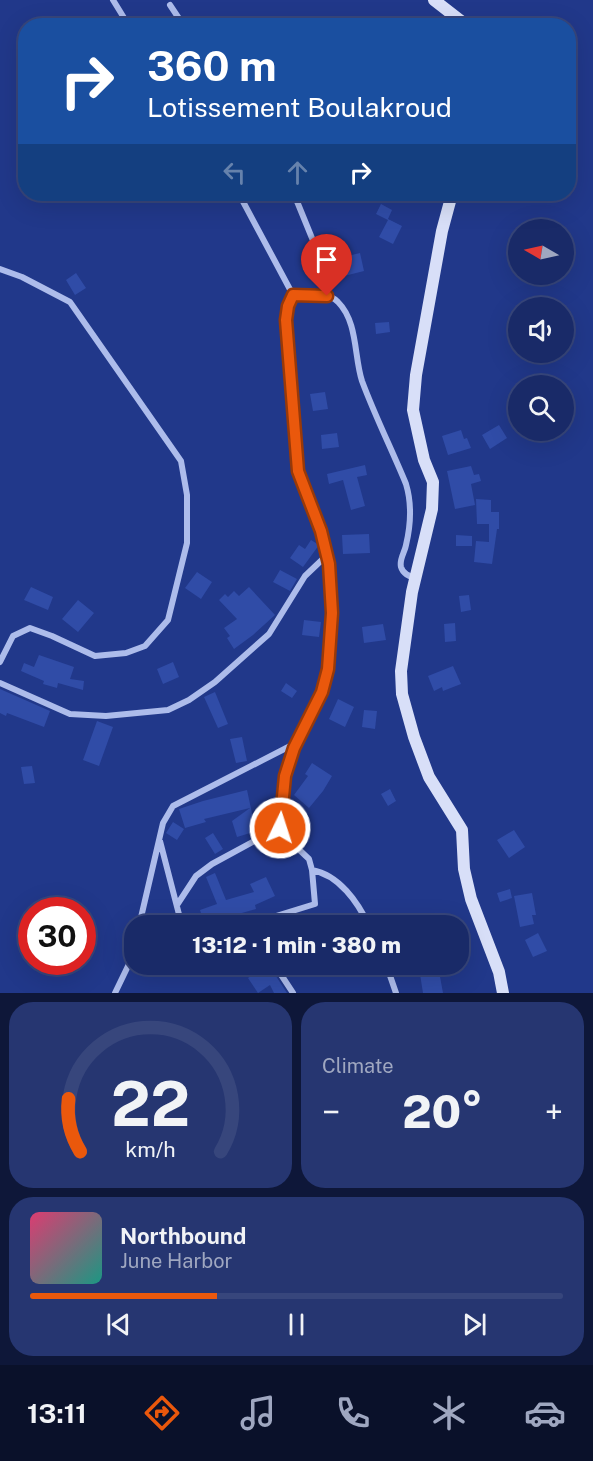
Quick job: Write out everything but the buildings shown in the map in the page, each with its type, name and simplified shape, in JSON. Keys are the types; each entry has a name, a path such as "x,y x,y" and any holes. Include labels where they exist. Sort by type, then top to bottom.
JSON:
{"main road":[{"path":"434,0 457,18"},
{"path":"450,201 442,231 416,375 413,410 423,460 434,482 432,509 415,578 400,671 402,694 414,737 429,777 462,830 464,869 471,899 499,972 503,993"}],"street":[{"path":"112,0 124,18"},
{"path":"170,5 179,18"},
{"path":"243,201 293,295"},
{"path":"297,201 325,270 327,296"},
{"path":"0,269 22,277 70,302 181,461 187,495 187,543 168,620 145,646 126,653 95,656 30,628 13,636 0,662"},
{"path":"293,295 327,296 337,300 347,314 359,359 361,379 406,484 411,501 409,531 406,548 401,558 401,567 405,574 415,578"},
{"path":"279,915 315,904 309,859 280,828 285,776 297,742 322,692 328,669 332,613 329,564 321,531 298,471 286,320 288,306 293,295"},
{"path":"0,683 70,714 106,716 168,710 189,700 215,682 269,634 305,576 326,556"},
{"path":"142,915 160,841 162,823 173,806 297,742"},
{"path":"177,904 196,876 212,864 280,828"},
{"path":"160,841 180,915"},
{"path":"312,870 333,878 364,915"},
{"path":"115,993 124,974"},
{"path":"281,975 293,993"},
{"path":"390,975 396,993"}],"route":[{"path":"280,828 280,806 285,776 294,748 322,692 328,669 332,613 329,564 321,531 298,471 286,320 288,306 293,295 327,296"}]}
